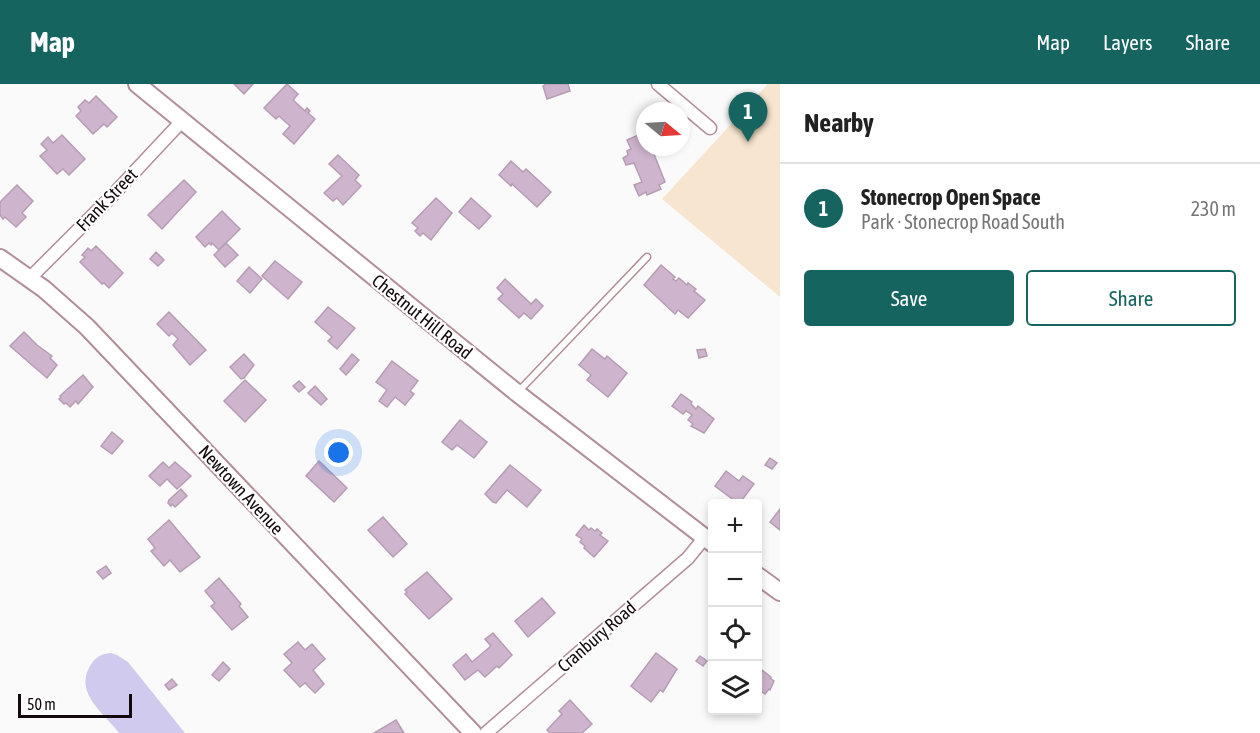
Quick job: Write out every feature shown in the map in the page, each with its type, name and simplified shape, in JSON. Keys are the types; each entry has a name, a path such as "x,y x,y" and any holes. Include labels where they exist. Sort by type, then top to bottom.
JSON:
{"main road":[{"name":"Chestnut Hill Road","path":"137,84 517,393 708,539"},
{"name":"Newtown Avenue","path":"0,258 30,278 63,305 104,344 473,733"},
{"path":"762,579 780,592"}],"street":[{"path":"658,84 710,128"},
{"name":"Frank Street","path":"30,278 110,198 182,121"},
{"name":"Cranbury Road","path":"486,733 708,541"}],"lane":[{"path":"517,393 647,257"}],"shaded area":[{"path":"768,84 780,84 780,297 662,199"},
{"path":"111,653 128,662 185,733 119,733 94,703 86,686 86,677 93,662 98,657"}],"building":[{"path":"234,84 253,84 244,94"},
{"path":"287,84 298,94 293,100 305,111 307,108 310,111 308,113 315,119 294,144 283,134 290,126 279,116 276,119 264,108"},
{"path":"568,84 570,91 547,99 543,86"},
{"path":"96,96 117,117 107,127 104,124 93,134 76,116 81,111 78,107 85,100 89,103"},
{"path":"62,135 85,159 69,175 63,169 57,174 40,156 47,150 41,144 48,137 53,143"},
{"path":"636,136 636,156 655,156 665,182 659,185 661,189 639,196 634,185 642,182 634,163 626,165 623,158 631,149 627,140"},
{"path":"338,155 359,175 355,180 361,186 343,205 337,198 333,201 324,193 342,176 329,164"},
{"path":"511,161 523,172 526,169 551,192 537,207 499,175"},
{"path":"184,180 196,192 162,229 148,215"},
{"path":"17,185 33,201 22,213 26,217 16,227 0,215 0,202"},
{"path":"436,198 452,213 431,240 423,233 420,236 415,231 418,228 412,223"},
{"path":"471,198 491,216 479,229 459,212"},
{"path":"222,211 240,229 219,250 212,243 205,247 196,237"},
{"path":"226,243 238,255 225,267 214,255"},
{"path":"96,246 123,273 109,288 80,262 85,257 82,255 88,248 91,251"},
{"path":"156,252 164,260 158,266 150,259"},
{"path":"275,261 302,282 288,299 262,276"},
{"path":"661,265 675,277 673,279 676,281 679,278 687,285 688,283 705,300 688,318 678,310 675,314 644,285"},
{"path":"249,267 262,279 250,293 237,281"},
{"path":"505,279 531,304 536,299 543,306 531,319 524,313 519,318 498,299 503,294 497,288"},
{"path":"328,307 355,328 337,349 328,341 332,337 315,322"},
{"path":"169,312 206,350 190,365 173,345 178,339 172,333 169,336 157,324"},
{"path":"24,332 52,356 50,358 57,365 47,378 10,346"},
{"path":"592,349 605,359 607,356 627,373 608,397 587,380 591,375 579,365"},
{"path":"705,349 707,356 699,358 697,350"},
{"path":"244,354 254,365 241,379 230,367"},
{"path":"352,354 359,360 346,375 340,369"},
{"path":"392,361 418,381 410,391 414,394 405,405 395,397 387,407 379,401 387,390 376,382"},
{"path":"83,375 93,387 78,404 76,401 70,407 64,404 59,399 60,396"},
{"path":"245,380 266,400 245,422 224,401"},
{"path":"299,381 305,387 299,392 293,386"},
{"path":"315,386 327,399 321,405 308,393"},
{"path":"681,394 692,402 691,404 696,409 698,406 714,419 704,433 691,426 693,424 688,420 692,415 686,411 683,414 672,406"},
{"path":"460,420 487,442 474,458 457,445 452,450 442,442"},
{"path":"112,432 123,441 112,454 101,446"},
{"path":"770,458 777,463 772,469 765,465"},
{"path":"319,461 347,488 334,502 306,476"},
{"path":"163,462 169,468 175,462 191,476 177,489 167,479 160,486 149,476"},
{"path":"510,465 541,490 527,507 507,490 496,503 485,494"},
{"path":"726,471 739,481 743,476 754,484 743,499 732,499 715,486"},
{"path":"181,489 187,496 175,507 172,504 171,506 168,503 169,500"},
{"path":"780,509 780,530 770,522"},
{"path":"383,517 407,544 393,557 368,530"},
{"path":"169,520 200,557 180,572 170,560 164,566 151,551 155,548 148,539"},
{"path":"584,525 589,530 597,529 602,533 600,535 608,541 594,557 580,542 582,539 576,535"},
{"path":"106,566 111,573 103,579 97,572"},
{"path":"427,572 452,599 429,619 405,594 407,592 405,590"},
{"path":"219,578 241,604 239,606 248,617 232,630 211,606 215,603 205,591"},
{"path":"542,598 555,613 528,637 515,621"},
{"path":"493,633 512,655 499,668 497,666 485,677 478,670 465,680 453,665 466,654 472,662 491,646 485,639"},
{"path":"298,642 305,650 312,644 325,659 313,670 324,684 315,693 305,683 300,687 284,670 292,663 284,654"},
{"path":"656,653 677,669 663,692 660,690 651,702 631,686"},
{"path":"700,656 707,661 703,666 696,661"},
{"path":"223,662 230,669 219,681 212,675"},
{"path":"762,670 774,681 770,690 765,694 762,692"},
{"path":"172,679 177,685 169,690 165,685"},
{"path":"570,700 592,724 582,733 550,733 547,730 562,714 559,711"},
{"path":"396,720 404,733 374,733"}],"place":[{"name":"Stonecrop Open Space","path":"748,142"}]}
